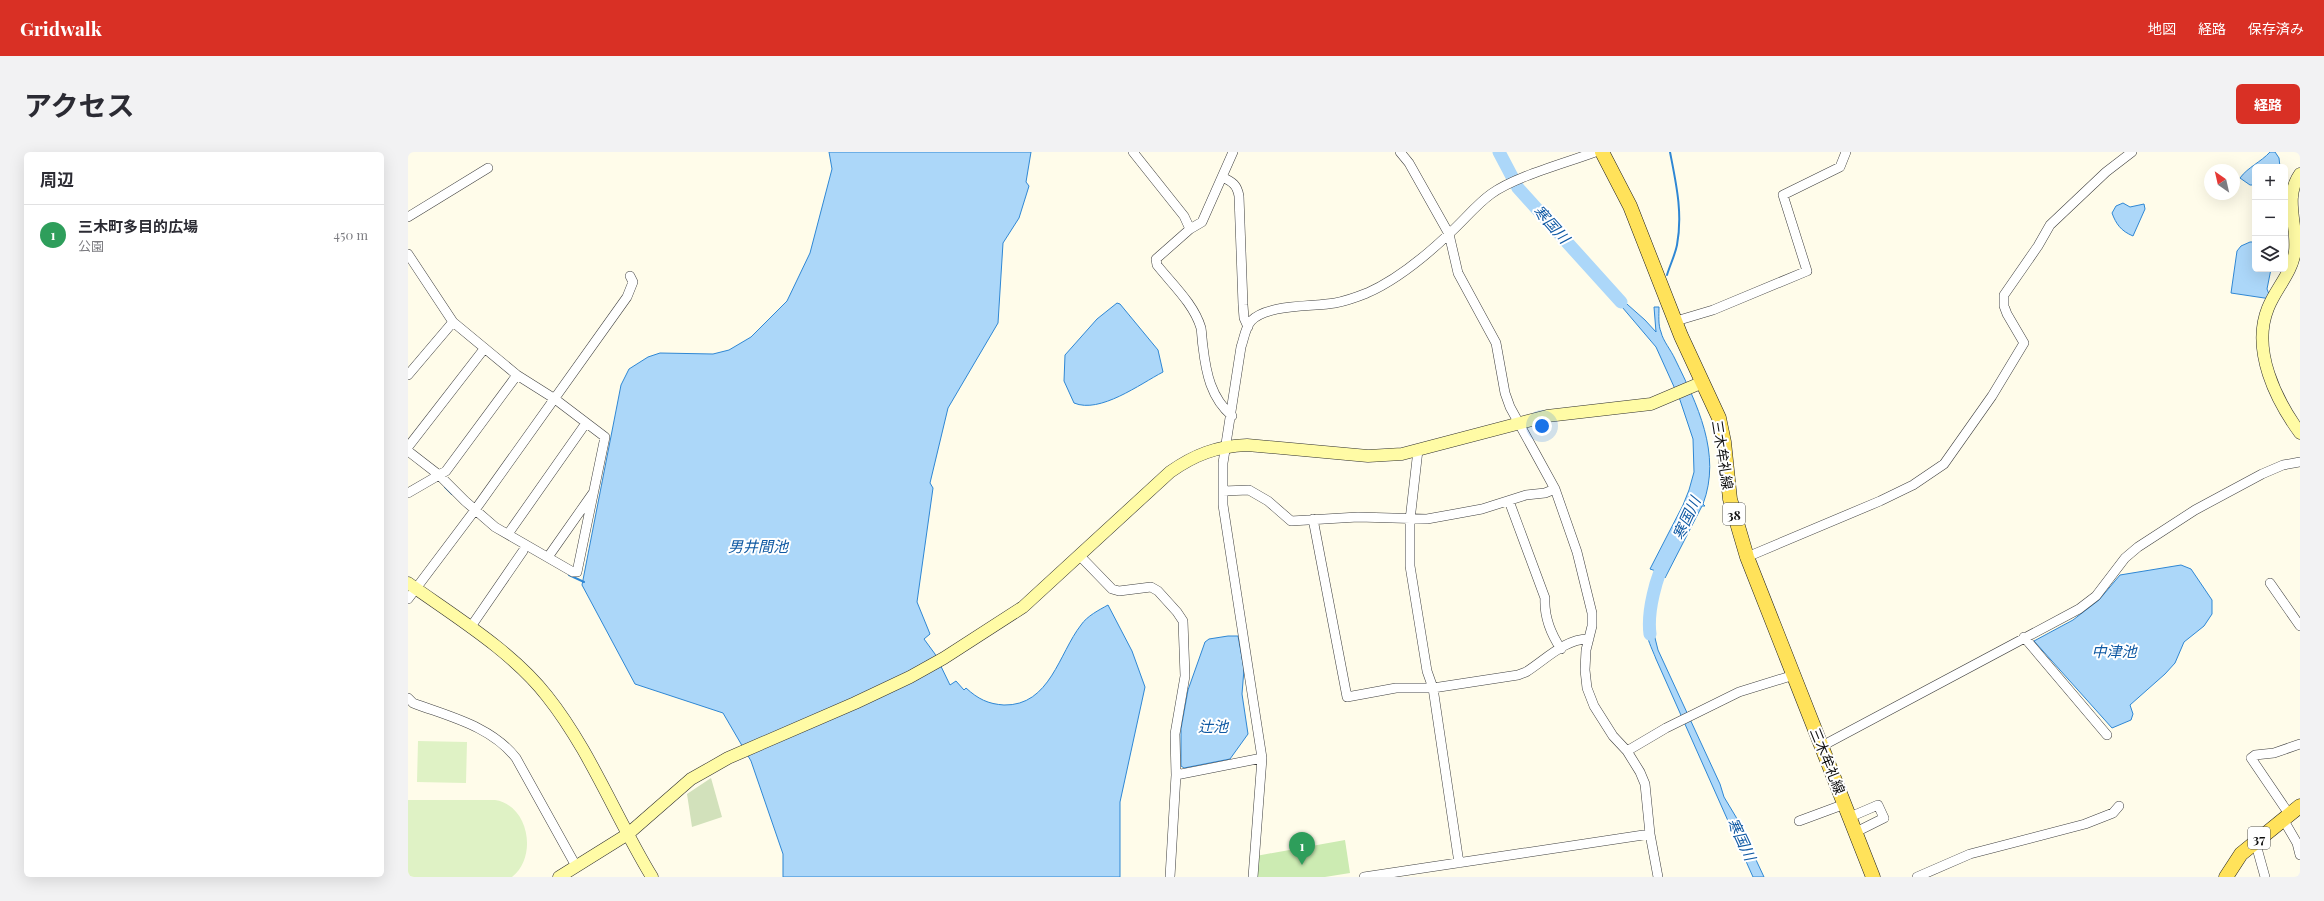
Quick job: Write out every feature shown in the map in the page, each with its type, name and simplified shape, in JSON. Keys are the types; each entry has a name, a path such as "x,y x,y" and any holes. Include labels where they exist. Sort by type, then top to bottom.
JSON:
{"main road":[{"name":"三木牟礼線","path":"1602,152 1630,206 1676,321 1697,385 1719,418 1724,442 1730,499 1747,557 1873,877"},
{"name":"37","path":"2226,877 2241,854 2291,813"}],"street":[{"path":"1133,152 1184,216 1190,229"},
{"path":"1232,416 1221,407 1209,381 1201,329 1197,318 1191,307 1157,265 1156,259 1190,229 1202,222 1233,152"},
{"path":"1400,152 1412,169 1449,234 1458,273 1496,343 1505,393 1518,423 1555,489 1577,552 1592,613 1589,639 1586,650 1585,670 1587,688 1594,706 1613,736 1627,751 1640,772 1645,784 1650,834 1658,877"},
{"path":"1253,877 1262,758 1223,491 1223,463 1232,416 1242,347 1248,327 1251,322 1262,314 1273,310 1337,303 1369,292 1405,272 1449,234 1491,194 1506,185 1595,152"},
{"path":"1676,321 1714,310 1807,271 1784,195 1840,167 1846,152"},
{"path":"1747,557 1880,501 1913,485 1944,464 1992,396 2024,343 2004,306 2004,295 2013,281 2026,266 2050,226 2106,172 2132,152"},
{"path":"408,218 488,168"},
{"path":"2300,174 2293,189 2291,200 2296,238 2292,264 2263,320 2262,336 2265,358 2276,394 2300,433"},
{"path":"1222,177 1232,181 1237,187 1239,196 1243,311 1248,327"},
{"path":"408,254 453,322 517,375 555,399 605,437 577,572 573,572 495,527 439,475 408,451"},
{"path":"408,599 412,586 475,510 627,297 633,282 630,276"},
{"path":"408,376 453,322"},
{"path":"408,447 484,349"},
{"path":"408,493 446,471 517,375"},
{"path":"559,877 628,834 691,779 728,758 879,693 944,658 1023,607 1170,472 1188,459 1204,452 1227,446 1247,445 1368,456 1402,454 1518,423 1569,413 1629,408 1652,404 1697,385"},
{"path":"508,534 586,423"},
{"path":"1418,450 1410,520 1410,566 1427,671 1433,688 1459,862"},
{"path":"1822,746 2024,637 2080,609 2096,596 2107,584 2125,558 2138,547 2189,514 2262,474 2283,465 2300,462"},
{"path":"548,558 595,489"},
{"path":"1223,491 1249,490 1268,501 1291,521 1358,516 1427,520 1482,509 1509,500 1555,489"},
{"path":"1509,500 1546,598 1545,607 1553,637 1561,649"},
{"path":"1312,519 1347,697 1396,688 1433,688 1518,674 1526,672 1579,639 1589,639"},
{"path":"470,628 523,551"},
{"path":"1080,556 1112,589 1119,591 1151,587 1158,591 1177,612 1182,621 1185,676 1176,734 1176,776 1170,877"},
{"path":"2270,583 2300,626"},
{"path":"412,586 511,659 546,695 571,730 652,877"},
{"path":"2024,637 2107,735"},
{"path":"1627,751 1678,722 1752,687 1794,675"},
{"path":"408,698 413,703 482,730 508,748 516,758 576,866"},
{"path":"2300,744 2274,753 2256,755 2251,758 2291,813 2300,855"},
{"path":"1176,776 1262,758"},
{"path":"1799,821 1878,805 1884,818 1856,832"},
{"path":"1917,877 1970,854 2085,824 2113,813 2119,806"},
{"path":"1364,877 1650,834"},
{"path":"2255,841 2265,877"}],"green space":[{"path":"418,741 467,742 466,783 417,782"},
{"path":"711,778 722,817 692,827 687,794"},
{"path":"408,800 495,800 507,804 516,811 522,821 526,833 527,845 525,857 520,868 512,877 408,877"},
{"path":"1345,840 1350,873 1325,877 1254,877 1256,856"}],"water":[{"name":"男井間池","path":"829,152 1031,152 1026,182 1029,186 1019,218 1003,243 998,323 948,408 930,483 933,488 917,602 930,634 924,639 935,654 950,685 956,681 964,690 966,688 984,700 1004,705 1020,703 1032,697 1043,688 1052,676 1073,637 1086,619 1108,605 1132,651 1145,687 1120,802 1120,877 783,877 783,854 751,761 723,713 635,684 582,585 621,385 629,369 648,357 660,353 713,354 729,350 751,337 787,301 810,253 832,169"},
{"path":"2270,152 2275,152 2279,158 2280,164 2256,164"},
{"path":"2252,167 2252,185 2240,178"},
{"path":"2123,203 2130,207 2144,204 2145,209 2133,236 2125,232 2120,227 2115,221 2112,213 2116,206"},
{"path":"2252,242 2252,272 2270,272 2267,289 2271,299 2231,293 2237,251 2241,246"},
{"path":"1610,289 1645,320 1656,332 1654,307 1659,307 1659,323 1662,335 1699,411 1708,448 1710,467 1708,485 1703,504 1705,506 1702,506 1665,578 1659,572 1650,569 1683,505 1689,490 1694,472 1693,439 1680,400 1656,347 1611,294"},
{"path":"1117,303 1120,304 1158,350 1163,372 1132,390 1108,401 1084,405 1074,403 1064,381 1065,355 1097,319"},
{"name":"中津池","path":"2181,565 2191,569 2212,600 2212,614 2204,626 2184,642 2175,663 2165,674 2130,705 2133,714 2131,720 2112,728 2034,641 2073,620 2099,600 2120,575"},
{"path":"1650,618 1658,650 1720,784 1724,797 1736,817 1764,877 1753,877 1656,659 1646,632 1647,622"},
{"name":"辻池","path":"1238,636 1244,669 1242,694 1248,734 1230,759 1184,768 1181,766 1181,729 1188,690 1205,642 1209,639"}],"waterway":[{"name":"寒国川","path":"1499,152 1518,188 1621,302"},
{"path":"1667,275 1675,252 1679,233 1678,198 1670,152"},
{"path":"445,487 452,494"},
{"name":"寒国川","path":"1650,634 1649,625 1653,594 1659,574 1667,557"},
{"path":"569,575 584,582"}],"place":[{"name":"三木町多目的広場","path":"1302,865"}]}
